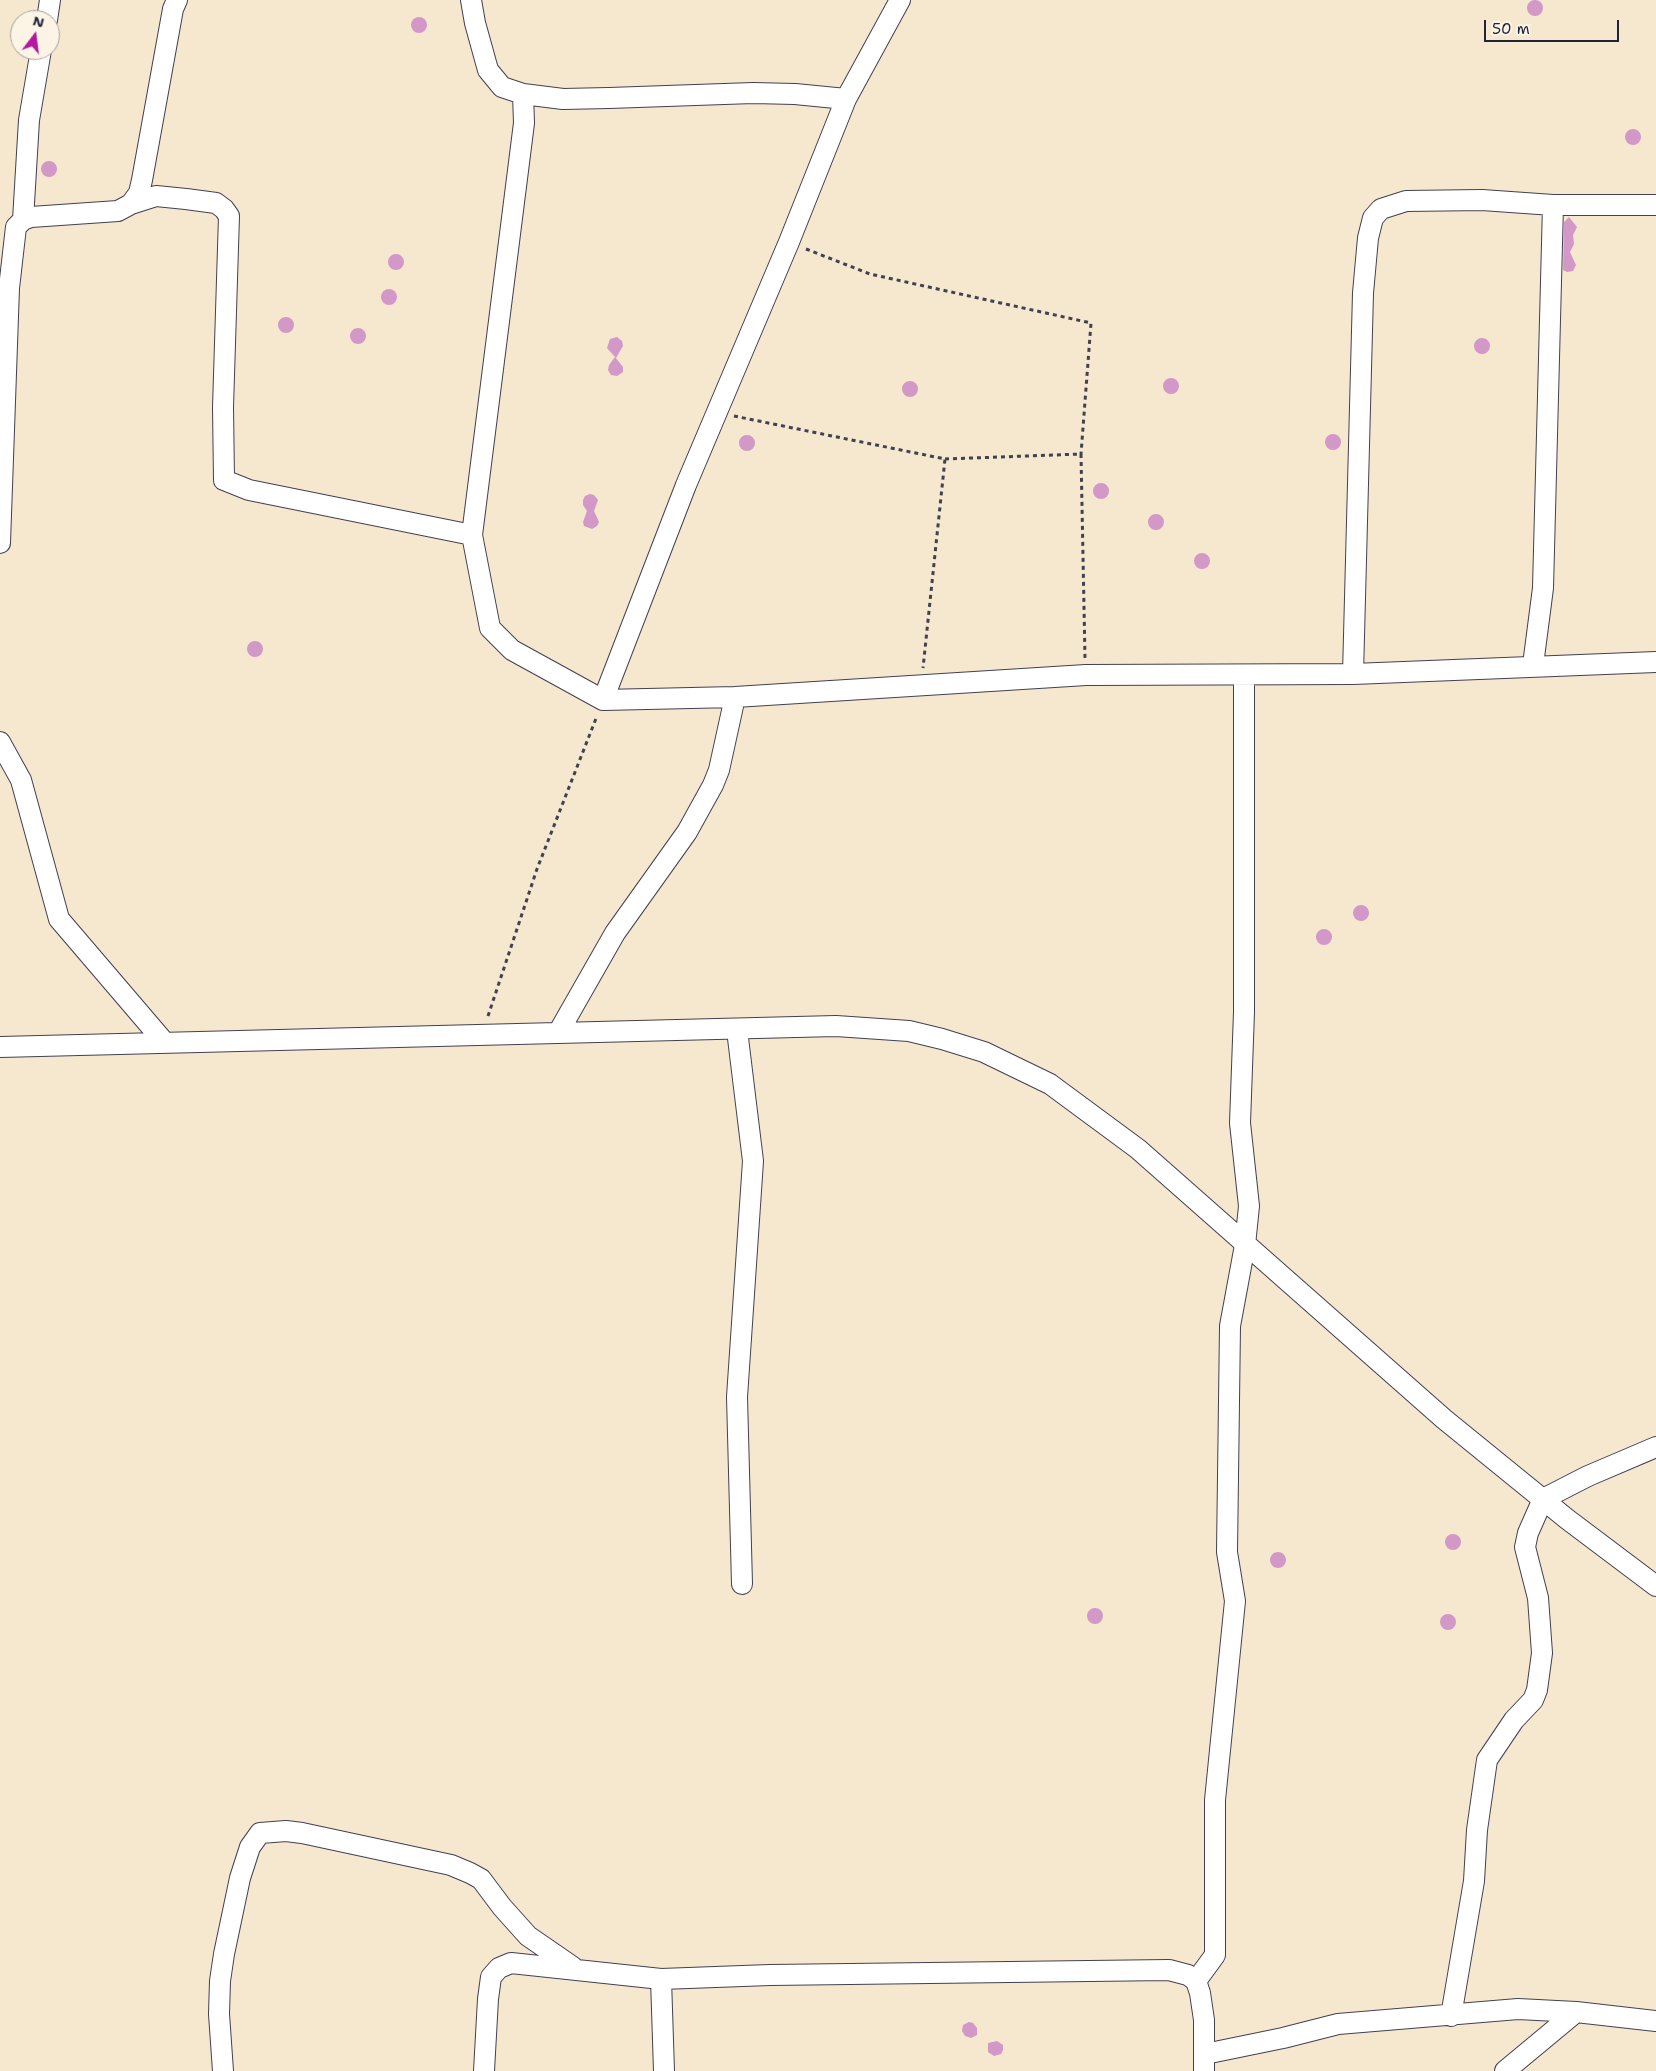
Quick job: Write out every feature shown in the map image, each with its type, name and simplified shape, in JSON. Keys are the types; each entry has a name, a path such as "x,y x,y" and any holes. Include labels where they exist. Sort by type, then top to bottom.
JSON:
{"street":[{"path":"131,204 139,193 142,180 173,9 177,0"},
{"path":"471,0 475,24 488,70 502,87 523,94 563,99 752,93 794,94 846,99"},
{"path":"603,700 716,412 789,242 846,99 900,0"},
{"path":"23,220 29,120 39,60"},
{"path":"523,94 524,123 472,535 490,628 512,650 603,700 736,697 1086,675 1353,674 1656,662"},
{"path":"0,543 9,288 16,227 23,220 31,217 118,211 131,204 156,196 216,203 229,216 224,480 249,490 472,535"},
{"path":"1353,674 1363,293 1368,238 1373,218 1381,209 1406,201 1482,200 1553,205 1656,205"},
{"path":"1533,666 1543,588 1553,205"},
{"path":"1196,1981 1215,1955 1215,1800 1235,1601 1227,1552 1230,1326 1245,1245 1249,1206 1240,1115 1244,1002 1244,675"},
{"path":"558,1033 615,933 687,832 713,785 719,770 736,697"},
{"path":"0,742 21,780 59,919 165,1044"},
{"path":"0,1047 737,1030 836,1026 909,1031 984,1052 1050,1084 1103,1121 1138,1149 1444,1419 1543,1499 1656,1586"},
{"path":"737,1030 753,1161 737,1397 742,1584"},
{"path":"1452,2016 1474,1881 1477,1830 1487,1760 1514,1720 1533,1700 1537,1690 1542,1653 1538,1598 1525,1547 1528,1533 1543,1499 1588,1476 1656,1447"},
{"path":"223,2071 219,2014 220,1982 224,1954 245,1863 250,1847 260,1833 286,1831 302,1833 451,1865 470,1873 481,1879 502,1907 528,1936 577,1969"},
{"path":"484,2071 491,1977 499,1968 511,1963 661,1979 770,1975 1169,1970 1188,1975 1196,1981 1204,2020 1204,2062 1283,2038 1338,2024 1518,2009 1576,2012 1656,2021"},
{"path":"661,1979 664,2071"},
{"path":"1505,2071 1576,2012"}],"path":[{"path":"789,242 870,274 1091,323 1081,454 1086,675"},
{"path":"716,412 945,459 1081,454"},
{"path":"921,686 945,459"},
{"path":"482,1035 537,869 603,700"}],"building":[{"path":"1535,0 1543,8 1535,16 1527,8"},
{"path":"419,17 427,25 419,33 411,25"},
{"path":"1633,129 1641,137 1633,145 1625,137"},
{"path":"49,161 57,169 49,177 41,169"},
{"path":"1569,217 1577,227 1573,235 1574,244 1570,252 1576,265 1573,271 1567,272 1563,270 1564,222"},
{"path":"396,254 404,262 396,270 388,262"},
{"path":"389,289 397,297 389,305 381,297"},
{"path":"286,317 294,325 286,333 278,325"},
{"path":"358,328 366,336 358,344 350,336"},
{"path":"617,337 622,341 623,346 616,358 607,348 610,339"},
{"path":"1482,338 1490,346 1482,354 1474,346"},
{"path":"615,357 623,367 623,372 617,376 611,375 608,370"},
{"path":"1171,378 1179,386 1171,394 1163,386"},
{"path":"910,381 918,389 910,397 902,389"},
{"path":"1333,434 1341,442 1333,450 1325,442"},
{"path":"747,435 755,443 747,451 739,443"},
{"path":"1101,483 1109,491 1101,499 1093,491"},
{"path":"594,495 598,500 594,511 599,522 592,529 584,526 583,522 587,511 583,505 583,500 585,496"},
{"path":"1156,514 1164,522 1156,530 1148,522"},
{"path":"1202,553 1210,561 1202,569 1194,561"},
{"path":"255,641 263,649 255,657 247,649"},
{"path":"1361,905 1369,913 1361,921 1353,913"},
{"path":"1324,929 1332,937 1324,945 1316,937"},
{"path":"1453,1534 1461,1542 1453,1550 1445,1542"},
{"path":"1278,1552 1286,1560 1278,1568 1270,1560"},
{"path":"1095,1608 1103,1616 1095,1624 1087,1616"},
{"path":"1448,1614 1456,1622 1448,1630 1440,1622"},
{"path":"969,2022 973,2023 977,2028 977,2035 971,2038 965,2036 962,2031 963,2025"},
{"path":"997,2041 1003,2045 1003,2050 1001,2054 994,2056 988,2052 988,2043"}]}
